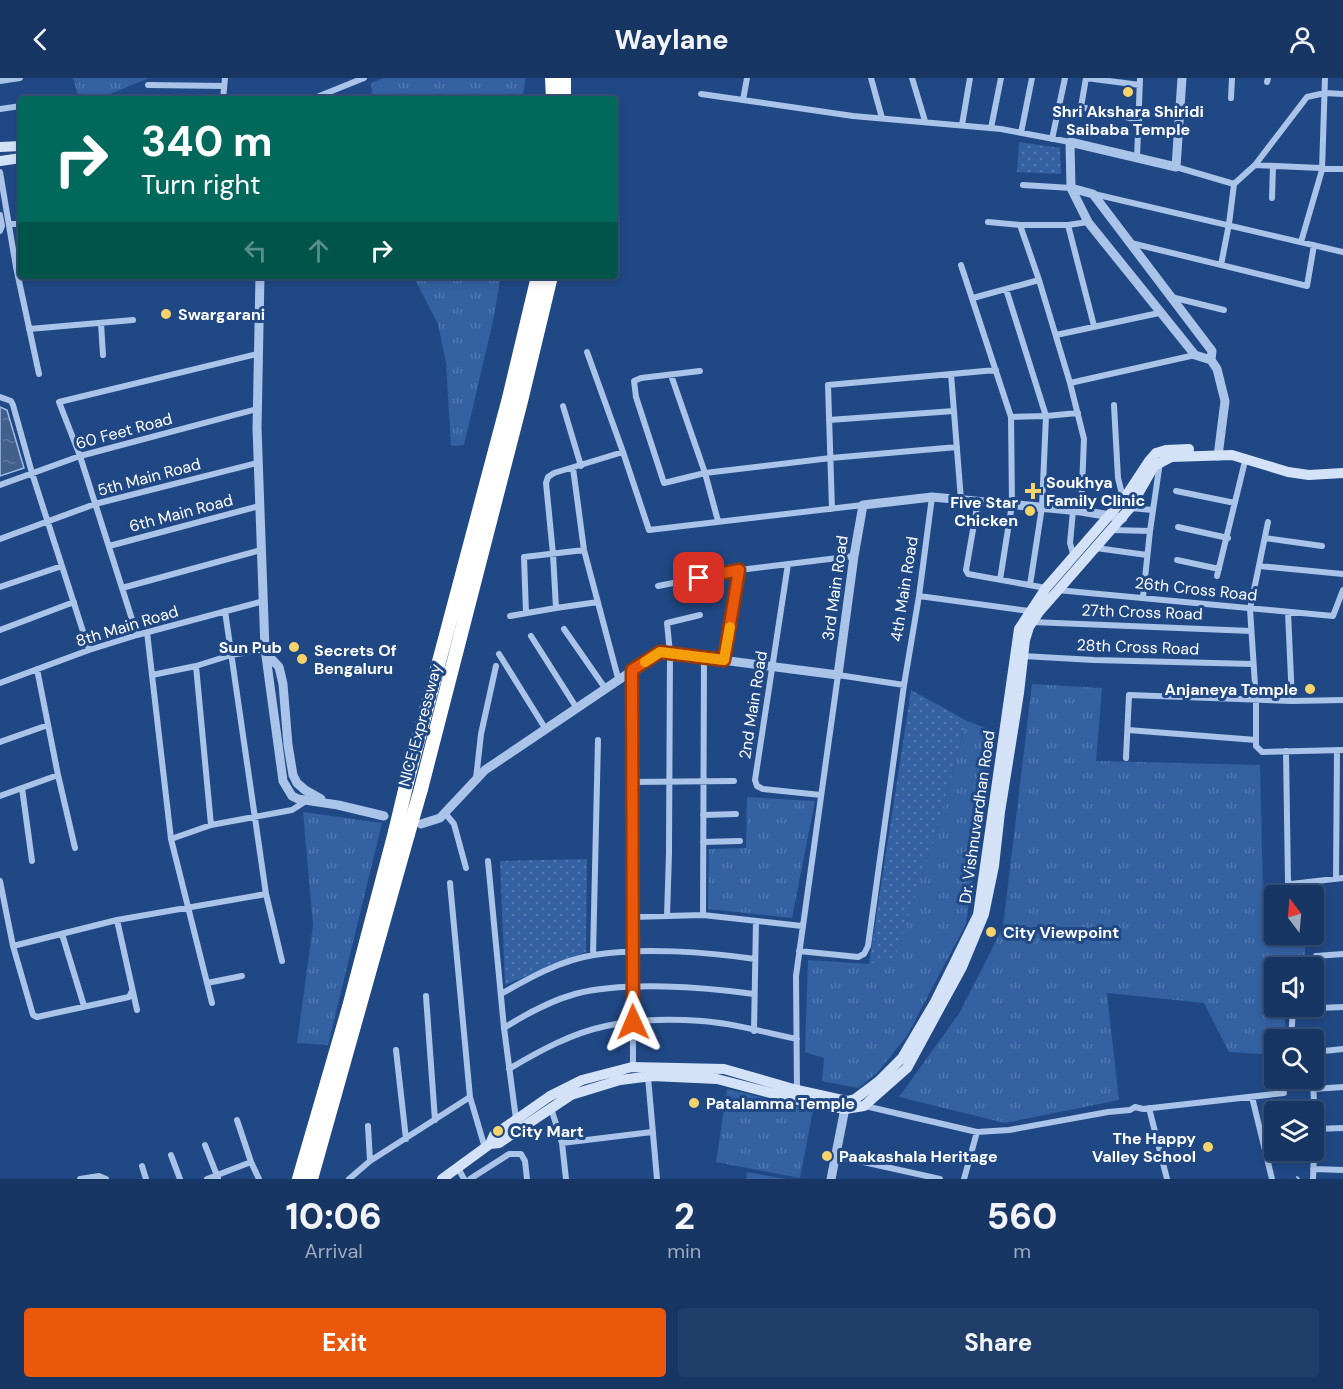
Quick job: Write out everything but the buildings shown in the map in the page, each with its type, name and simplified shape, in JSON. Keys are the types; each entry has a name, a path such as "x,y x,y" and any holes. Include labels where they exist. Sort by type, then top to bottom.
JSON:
{"highway":[{"path":"552,78 553,96"},
{"path":"564,78 564,96"},
{"name":"NICE Expressway","path":"311,1179 401,833 407,782 506,409 537,279"},
{"name":"NICE Expressway","path":"299,1179 401,833 420,789 550,279"}],"main road":[{"path":"0,147 18,146"},
{"path":"0,161 18,158"},
{"name":"Dr. Vishnuvardhan Road","path":"1052,588 1096,548 1112,530 1126,496 1156,453 1166,450 1219,452 1288,472 1309,475 1343,473"},
{"name":"Dr. Vishnuvardhan Road","path":"852,1104 902,1058 935,1002 978,915 1019,629 1074,558 1117,514 1130,508 1154,466 1160,461 1171,457 1237,451 1282,464 1317,469 1343,468"},
{"name":"Dr. Vishnuvardhan Road","path":"852,1104 907,1068 962,968 984,914 994,866 1019,693 1022,656 1031,616"},
{"path":"488,1146 494,1135 550,1096 582,1080 633,1073 724,1069 852,1104"},
{"path":"442,1179 488,1146 499,1143 571,1095 633,1073 648,1077 717,1079 809,1103 852,1104"}],"street":[{"path":"0,81 20,78"},
{"path":"223,96 225,78"},
{"path":"319,96 364,78"},
{"path":"743,100 747,78"},
{"path":"912,78 925,121"},
{"path":"962,125 970,78"},
{"path":"991,128 1001,78"},
{"path":"1021,133 1032,78"},
{"path":"1052,138 1065,78"},
{"path":"1137,159 1139,120 1140,81 1086,78 1081,107 1139,120"},
{"path":"1176,167 1182,78"},
{"path":"1232,78 1232,98"},
{"path":"1301,242 1322,170 1325,78"},
{"path":"873,79 882,118"},
{"path":"148,85 224,86"},
{"path":"1221,265 1234,183 1255,165 1307,97 1326,93 1343,94"},
{"path":"701,94 812,111 991,128 1052,138 1234,183"},
{"path":"0,109 18,106"},
{"path":"1070,142 1071,188 1088,222 1195,355"},
{"path":"1255,165 1322,170 1343,169"},
{"path":"1272,198 1273,166"},
{"path":"0,172 18,263"},
{"path":"1023,185 1071,188 1343,252"},
{"path":"1093,194 1198,331 1212,351 1211,360"},
{"path":"0,215 2,226 0,231"},
{"path":"988,222 1068,225 1088,222"},
{"path":"9,224 18,224"},
{"path":"1020,225 1056,335 1084,439 1077,511 1070,543 1074,558"},
{"path":"1068,225 1094,326"},
{"path":"1131,243 1307,286 1314,244"},
{"path":"961,265 1011,417 1012,504 1000,580"},
{"path":"21,279 39,374"},
{"path":"260,279 256,409 259,507 266,652 283,781 291,796 384,816"},
{"path":"973,298 1039,280"},
{"path":"1006,289 1047,416 1042,507 1030,585"},
{"path":"1171,297 1224,310"},
{"path":"1056,335 1159,313"},
{"path":"29,328 133,320"},
{"path":"101,323 103,355"},
{"path":"587,352 649,530 932,497 1117,514"},
{"path":"137,635 80,456 59,402 257,354"},
{"path":"1070,383 1195,355 1211,360 1217,369 1225,401 1219,452"},
{"path":"832,508 828,385 996,370"},
{"path":"700,371 641,378 634,381 636,397 664,483 705,473 831,458 957,447"},
{"path":"951,374 961,500"},
{"path":"671,375 705,473 718,521"},
{"path":"0,397 11,401 13,405 32,473 89,650"},
{"path":"1114,405 1118,478 1121,490 1126,496"},
{"path":"562,406 581,466"},
{"name":"60 Feet Road","path":"0,484 80,456 256,409"},
{"path":"829,420 954,411"},
{"path":"1011,417 1078,413"},
{"path":"556,608 546,479 554,473 623,452"},
{"path":"1143,597 1160,461"},
{"path":"1217,576 1245,461"},
{"name":"5th Main Road","path":"0,538 95,504 257,463"},
{"path":"573,468 584,550 618,678"},
{"path":"1176,491 1236,502"},
{"name":"4th Main Road","path":"799,951 858,957 864,954 868,946 932,497"},
{"name":"26th Cross Road","path":"978,501 966,570 972,576 1052,588 1333,616 1343,590"},
{"name":"3rd Main Road","path":"838,675 863,505"},
{"name":"6th Main Road","path":"109,546 259,507"},
{"path":"1130,508 1154,510"},
{"path":"1268,522 1250,609 1256,700 1256,746 1262,752 1286,751 1340,750 1339,879 1291,884 1287,878 1286,751"},
{"path":"1179,526 1228,538"},
{"path":"1112,530 1150,531"},
{"path":"1265,538 1322,546"},
{"path":"1096,548 1147,555"},
{"path":"122,588 261,550"},
{"path":"526,613 524,557 584,550"},
{"path":"658,586 739,570 854,556"},
{"path":"1177,560 1219,569"},
{"name":"2nd Main Road","path":"788,564 755,780 757,786 763,789 821,795"},
{"path":"0,587 62,566"},
{"path":"1259,566 1343,574"},
{"path":"724,660 739,570"},
{"name":"27th Cross Road","path":"919,596 1031,616 1251,631"},
{"name":"8th Main Road","path":"0,683 137,635 264,601"},
{"path":"0,630 74,602"},
{"path":"510,616 598,602"},
{"path":"225,611 266,894 282,961"},
{"path":"1288,612 1292,701"},
{"path":"667,916 670,653 667,623 700,615"},
{"path":"564,629 605,688"},
{"path":"147,632 171,839 212,1003"},
{"path":"531,636 576,707"},
{"path":"152,675 196,666 231,655 266,652"},
{"path":"266,652 279,667 283,684 293,775 297,783 313,796 338,805"},
{"path":"421,824 432,822 445,813 484,770 660,652 904,685"},
{"path":"499,654 545,728"},
{"name":"28th Cross Road","path":"1022,656 1253,664"},
{"path":"703,915 704,657"},
{"path":"196,666 211,825"},
{"path":"476,779 481,734 496,666"},
{"path":"38,669 58,775 75,848"},
{"path":"632,670 633,1073"},
{"path":"797,1089 796,976 838,675"},
{"path":"1126,758 1129,695 1292,701 1343,699"},
{"path":"0,742 48,724"},
{"path":"1128,730 1256,740"},
{"path":"593,955 598,740"},
{"path":"0,796 58,775"},
{"path":"632,782 734,781"},
{"path":"22,788 32,861"},
{"path":"171,839 211,825 292,810 306,801"},
{"path":"445,813 454,824 466,868"},
{"path":"704,815 736,814"},
{"path":"703,842 740,841"},
{"path":"488,861 504,1028 516,1119"},
{"path":"0,881 13,945 33,1016 129,997 132,991"},
{"path":"450,884 470,1096 488,1146"},
{"path":"13,945 117,921 266,894"},
{"path":"632,917 703,915 802,926"},
{"path":"117,921 137,1010"},
{"path":"754,1031 756,921"},
{"path":"62,934 84,1006"},
{"path":"501,994 555,966 593,955 662,952 755,959"},
{"path":"1316,956 1343,954"},
{"path":"207,983 242,976"},
{"path":"504,1028 523,1016 576,994 662,987 754,994"},
{"path":"426,996 435,1119"},
{"path":"1292,1029 1293,1009 1343,1006"},
{"path":"509,1069 532,1055 583,1032 633,1022 703,1021 797,1039"},
{"path":"1324,1051 1343,1049"},
{"path":"396,1050 406,1139"},
{"path":"648,1077 657,1179"},
{"path":"1324,1088 1343,1087"},
{"path":"1313,1089 1314,1101"},
{"path":"831,1179 852,1104 977,1132 1009,1130 1130,1110 1135,1107 1146,1108 1284,1093"},
{"path":"350,1179 370,1161 470,1096"},
{"path":"1252,1097 1272,1179"},
{"path":"551,1108 562,1143 566,1179"},
{"path":"1146,1108 1167,1179"},
{"path":"237,1120 259,1179"},
{"path":"368,1126 370,1161"},
{"path":"1324,1129 1343,1128"},
{"path":"562,1143 652,1132"},
{"path":"964,1179 977,1132"},
{"path":"204,1145 218,1177"},
{"path":"470,1179 509,1154 521,1154 525,1161 527,1179"},
{"path":"171,1155 180,1179"},
{"path":"836,1156 940,1179"},
{"path":"1313,1161 1313,1179"},
{"path":"207,1179 218,1177 251,1162"},
{"path":"142,1166 146,1179"},
{"path":"458,1168 464,1179"},
{"path":"1313,1169 1343,1170"},
{"path":"80,1179 99,1176 106,1179"}],"green space":[{"path":"73,78 149,78 105,96 78,96"},
{"path":"384,78 525,78 523,96 373,96 371,83"},
{"path":"1019,142 1060,148 1061,174 1017,172"},
{"path":"415,279 500,279 464,445 451,446 446,363 438,324"},
{"path":"1032,684 1102,688 1096,761 1260,765 1264,945 1305,945 1305,957 1264,957 1264,1017 1284,1017 1286,1029 1264,1029 1264,1054 1229,1052 1204,1003 1107,993 1119,1100 1005,1123 899,1097 960,1012 1003,927"},
{"path":"911,690 967,721 935,836 894,960 869,964"},
{"path":"967,721 994,731 966,924 907,1036 877,1073 858,1088 822,1081 824,1058 805,1052 808,960 869,964 894,959 935,836"},
{"path":"747,797 815,801 792,918 708,909 709,849 746,848"},
{"path":"303,812 382,823 328,1045 297,1043 313,925"},
{"path":"587,859 586,952 505,985 500,861"},
{"path":"727,1089 813,1110 800,1178 716,1162"},
{"path":"747,1172 786,1179 746,1179"}],"water":[{"path":"0,407 7,410 24,468 0,476"}],"slow traffic":[{"path":"645,662 660,652 724,660 730,627"}],"place":[{"name":"Shri Akshara Shiridi Saibaba Temple","path":"1128,92"},
{"name":"Swargarani","path":"166,314"},
{"name":"Soukhya Family Clinic","path":"1033,491"},
{"name":"Five Star Chicken","path":"1030,511"},
{"name":"Sun Pub","path":"294,647"},
{"name":"Secrets Of Bengaluru","path":"302,659"},
{"name":"Anjaneya Temple","path":"1310,689"},
{"name":"City Viewpoint","path":"991,932"},
{"name":"Patalamma Temple","path":"694,1103"},
{"name":"City Mart","path":"498,1131"},
{"name":"The Happy Valley School","path":"1208,1147"},
{"name":"Paakashala Heritage","path":"827,1156"}],"route":[{"path":"633,1022 632,670 660,652 724,660 739,570 699,578"}]}
